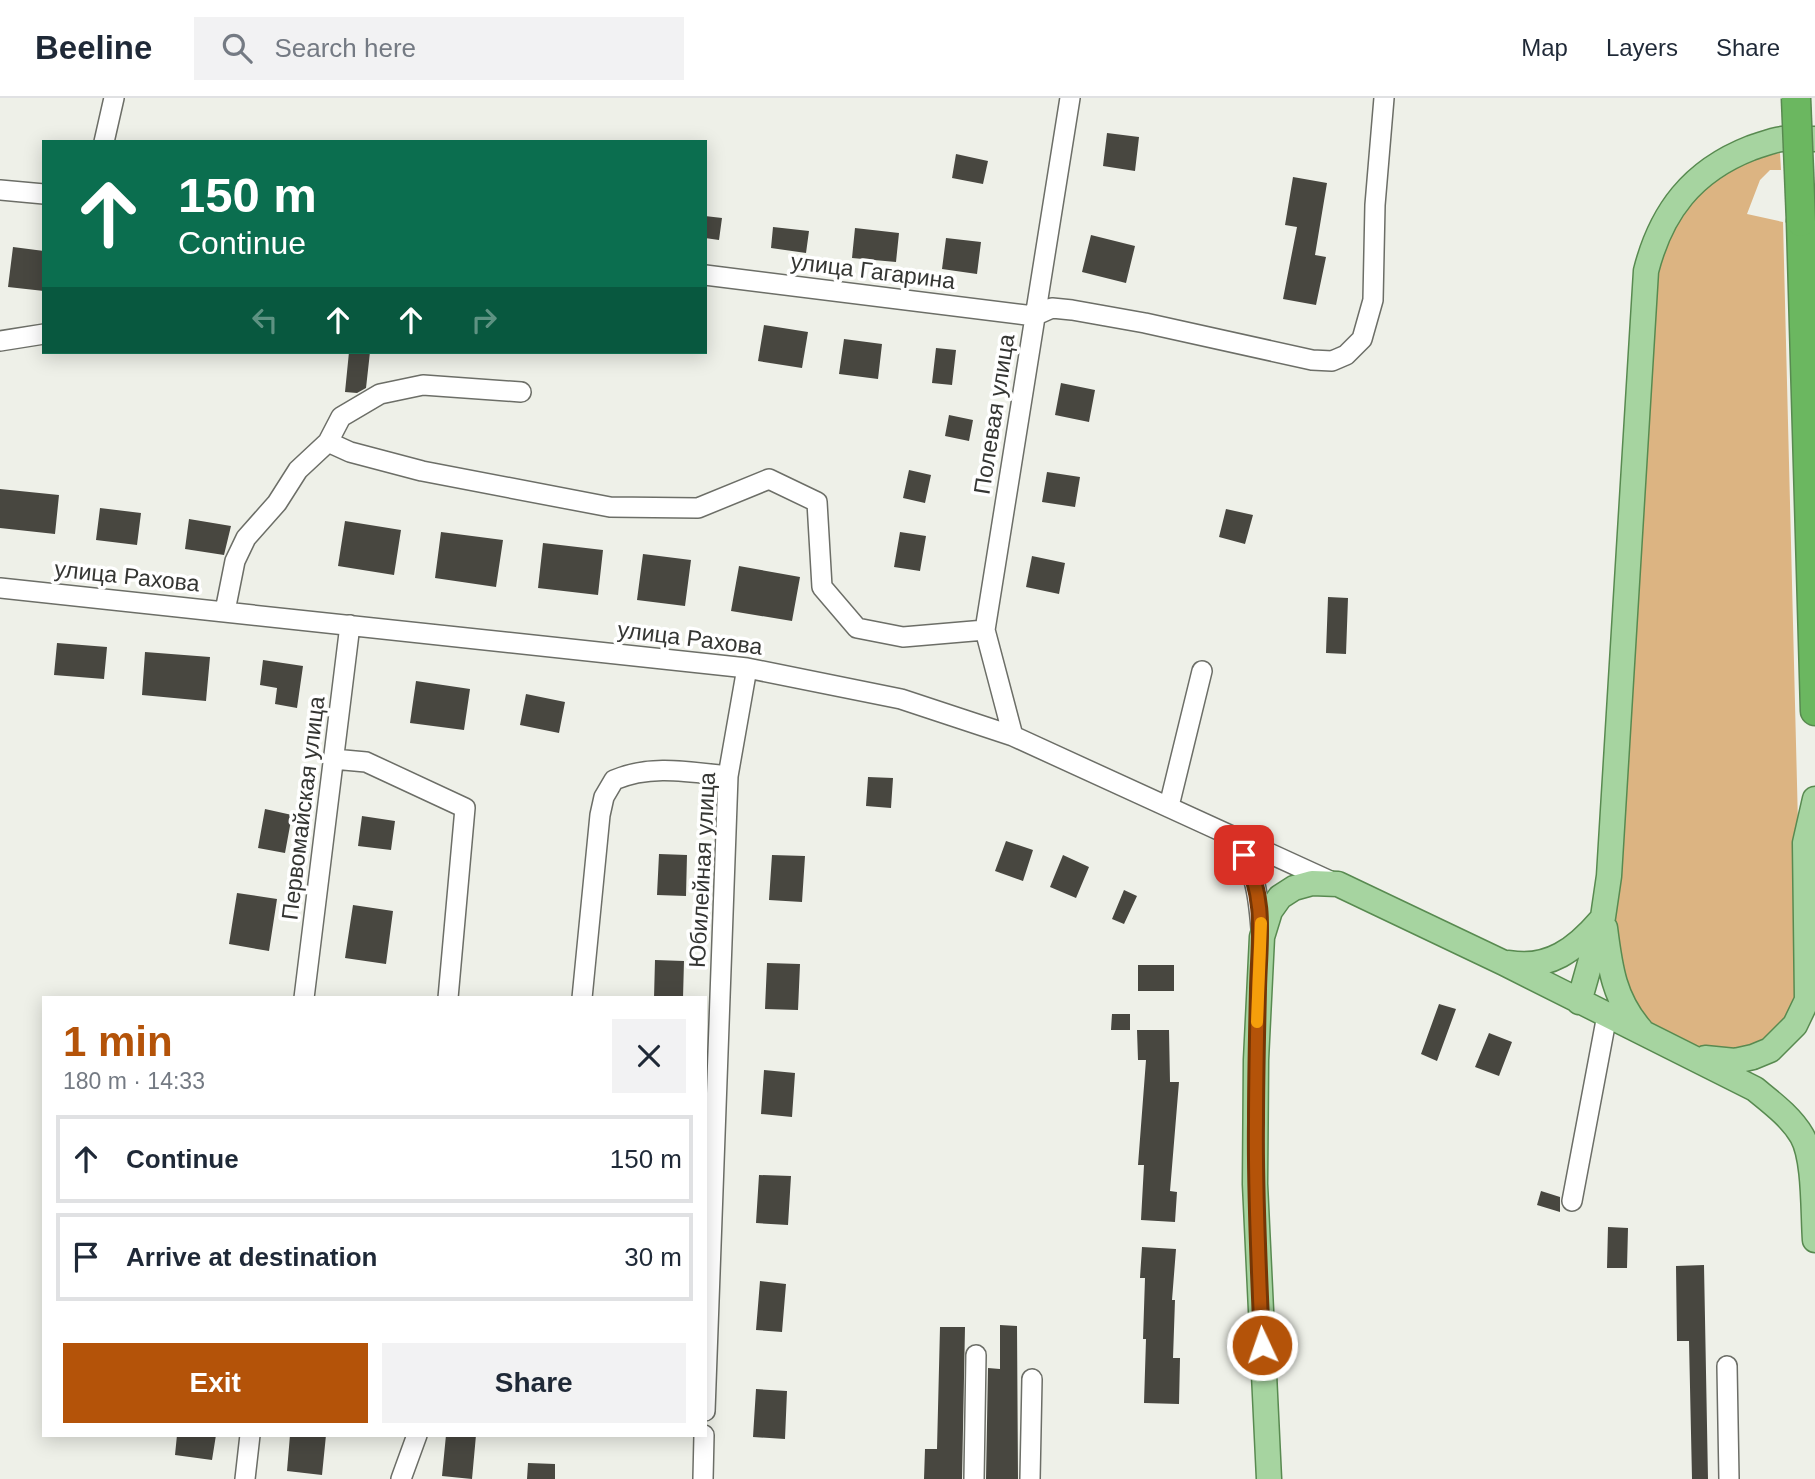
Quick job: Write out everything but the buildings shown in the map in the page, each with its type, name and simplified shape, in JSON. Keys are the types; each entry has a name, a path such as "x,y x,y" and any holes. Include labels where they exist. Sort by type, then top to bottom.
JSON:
{"highway":[{"path":"1796,98 1815,711"}],"main road":[{"path":"1579,1002 1603,917 1609,876 1646,271 1652,249 1665,219 1678,199 1716,165 1735,154 1780,139 1815,139"},
{"path":"1687,1055 1715,1061 1753,1057 1769,1050 1795,1025 1807,1000 1805,843 1815,799"},
{"path":"1269,1479 1255,1184 1257,1020 1262,937 1270,911 1280,897 1294,888 1312,883 1338,884 1504,963 1755,1089 1783,1112 1802,1135 1810,1155 1815,1240"},
{"path":"1504,963 1523,966 1558,958 1581,942 1603,917"},
{"path":"1603,917 1610,968 1618,996 1627,1014 1644,1034"}],"street":[{"path":"104,140 114,98"},
{"name":"Полевая улица","path":"1013,736 985,630 1070,98"},
{"name":"улица Гагарина","path":"707,275 1034,316 1052,308 1072,310 1145,323 1312,360 1332,361 1346,355 1362,339 1373,300 1375,205 1384,98"},
{"path":"0,190 42,194"},
{"path":"0,341 42,334"},
{"path":"225,611 235,561 246,538 277,503 298,470 328,442 341,417 380,394 423,385 521,392"},
{"path":"328,442 350,452 422,471 610,507 698,508 769,479 817,502 822,587 857,628 903,637 985,630"},
{"name":"улица Рахова","path":"0,587 747,668 901,699 1013,736 1338,884"},
{"name":"Первомайская улица","path":"304,996 350,625"},
{"name":"Юбилейная улица","path":"707,1355 728,776 747,668"},
{"path":"1169,806 1202,671"},
{"path":"333,759 366,762 465,808 448,996"},
{"path":"582,996 600,815 604,797 614,780 627,774 645,771 674,770 728,776"},
{"path":"1229,834 1253,872 1259,894 1262,937"},
{"path":"1572,1201 1607,1015"},
{"path":"974,1479 976,1355"},
{"path":"1727,1366 1729,1479"},
{"path":"1030,1479 1032,1379"},
{"path":"245,1479 250,1437"},
{"path":"401,1479 416,1437"},
{"path":"703,1479 704,1437"}],"shaded area":[{"path":"1780,153 1781,170 1770,170 1760,180 1747,214 1783,222 1802,984 1788,1021 1752,1051 1704,1051 1651,1027 1615,967 1614,940 1652,315 1665,246 1683,211 1706,187 1720,177 1749,162"}],"slow traffic":[{"path":"1257,1022 1261,923"}],"route":[{"path":"1244,855 1253,872 1259,894 1262,937 1258,981 1255,1184 1262,1345"}]}
